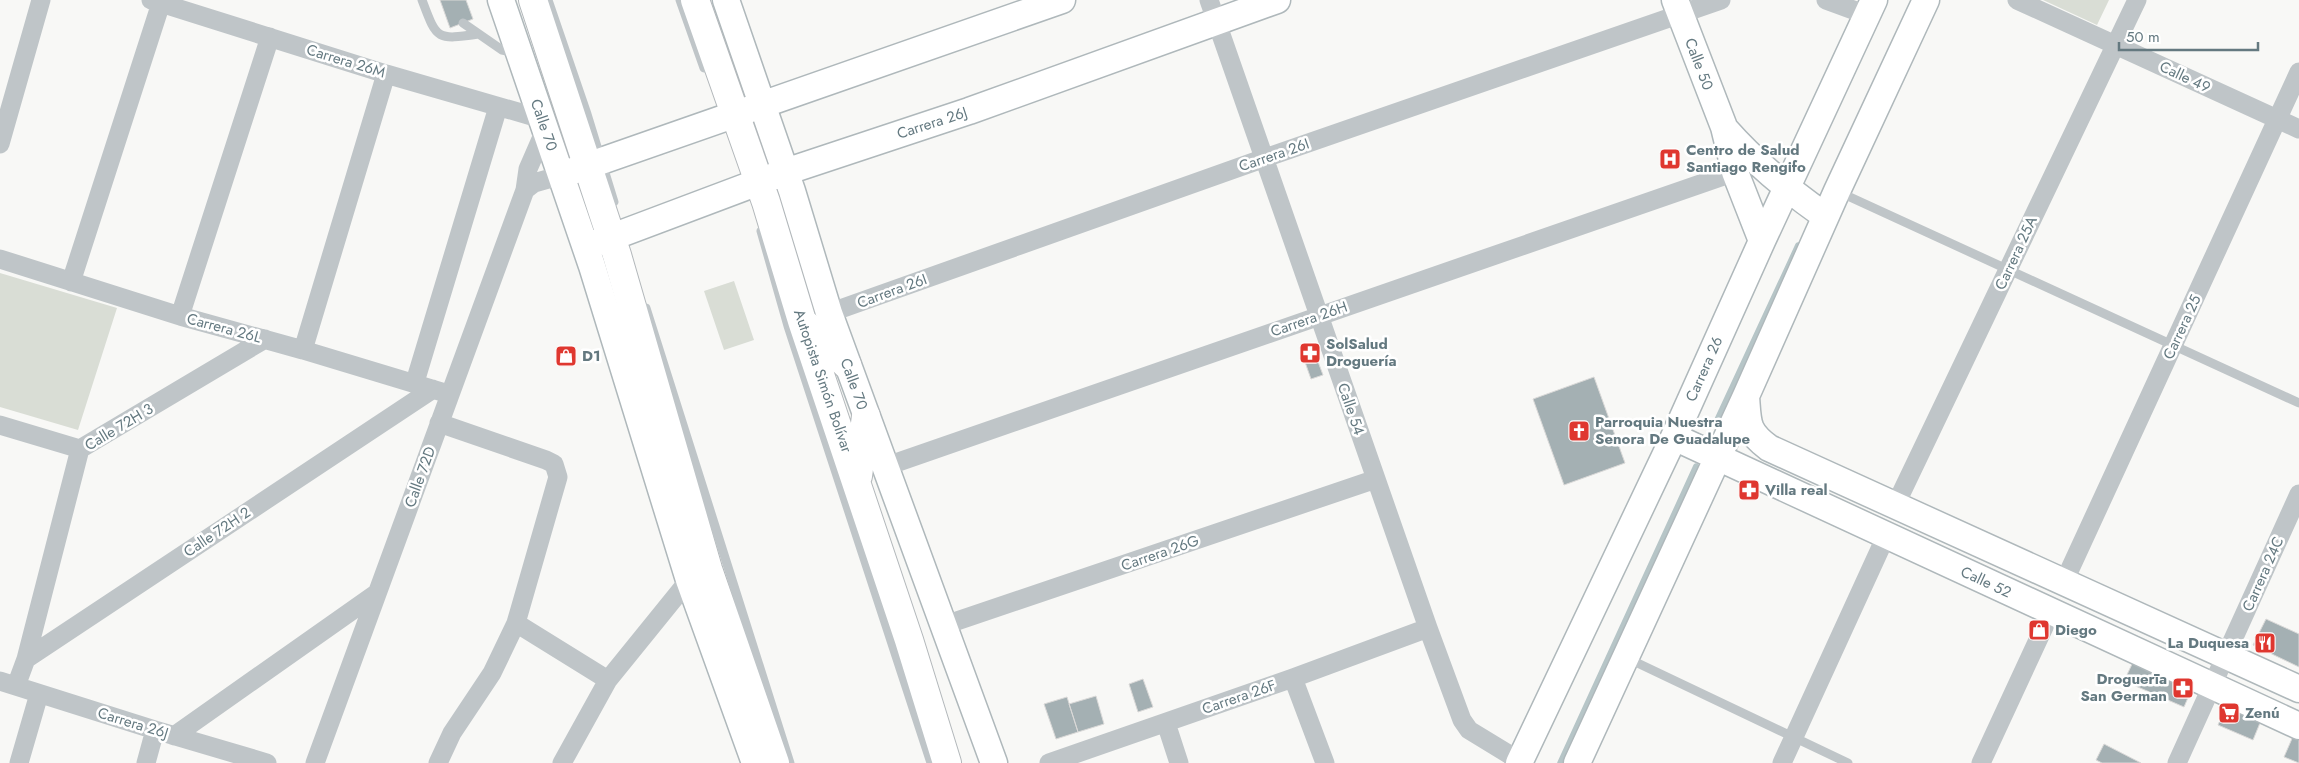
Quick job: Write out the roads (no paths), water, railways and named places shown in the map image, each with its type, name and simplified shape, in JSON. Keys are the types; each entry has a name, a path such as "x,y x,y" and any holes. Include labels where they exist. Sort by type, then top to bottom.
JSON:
{"highway":[{"path":"533,0 619,230 708,569 771,762"},
{"name":"Autopista Simón Bolívar","path":"696,0 727,117 750,184 802,321 857,482 947,763"},
{"path":"802,321 847,365"},
{"path":"857,482 866,416"}],"street":[{"path":"0,144 41,0"},
{"name":"Calle 70","path":"501,0 586,247 689,580 771,762"},
{"name":"Calle 70","path":"726,0 785,172 847,365 945,625 994,763"},
{"path":"524,190 534,183 562,175 1062,0"},
{"name":"Carrera 26J","path":"586,247 619,230 785,172 970,111 1213,11 1277,0"},
{"name":"Carrera 26I","path":"829,313 1265,158 1678,7 1721,0"},
{"path":"1826,0 1870,7"},
{"path":"1577,763 1718,458 1825,216 1926,0"},
{"name":"Calle 49","path":"2017,0 2299,129"},
{"name":"Carrera 25A","path":"1895,506 2137,0"},
{"path":"71,282 156,2"},
{"name":"Carrera 26M","path":"156,2 498,107 543,124"},
{"name":"Calle 50","path":"1678,7 1724,127 1735,172 1762,241"},
{"name":"Carrera 26","path":"1520,762 1674,437 1870,7"},
{"name":"Calle 54","path":"1213,11 1428,628 1462,720 1469,730 1484,741 1520,762"},
{"path":"180,316 270,37"},
{"name":"Carrera 25","path":"2064,582 2299,72"},
{"path":"303,350 386,74"},
{"path":"415,382 498,107"},
{"name":"Calle 72D","path":"315,763 439,423 442,392 524,190 528,169 543,124"},
{"name":"Calle 50","path":"1724,127 1756,163 1786,188 1825,216"},
{"name":"Carrera 26H","path":"884,467 1735,172"},
{"name":"Carrera 26L","path":"0,260 180,316 415,382 442,392"},
{"name":"Calle 72H 3","path":"26,659 80,449 265,339"},
{"name":"Calle 72H 2","path":"26,659 442,392"},
{"path":"1746,396 1748,419 1754,437 1769,448 2299,689"},
{"path":"438,763 452,733 492,673 516,623 558,477 554,464 439,423"},
{"path":"0,426 80,449"},
{"name":"Calle 52","path":"1674,437 2299,726"},
{"name":"Carrera 26G","path":"945,625 1376,479"},
{"name":"Carrera 24C","path":"2177,763 2299,494"},
{"path":"1782,763 1886,536"},
{"path":"568,758 608,680 689,580"},
{"path":"174,736 377,593"},
{"path":"1981,763 2051,612"},
{"path":"516,623 608,680"},
{"name":"Carrera 26F","path":"1049,763 1293,678 1428,628"},
{"path":"8,684 26,659"},
{"path":"1293,678 1325,763"},
{"name":"Carrera 26J","path":"8,684 267,763"},
{"path":"19,763 39,694"},
{"path":"1166,723 1179,763"},
{"path":"146,763 154,730"}],"lane":[{"path":"422,0 434,29 439,35 450,38 479,34"},
{"path":"548,0 595,163"},
{"path":"680,0 709,79"},
{"path":"463,23 502,50 520,54"},
{"path":"1837,191 2299,403"},
{"path":"759,225 788,326 931,763"},
{"path":"643,297 771,762"},
{"path":"1625,657 1848,763"}],"waterway":[{"path":"1716,422 1798,245"},
{"path":"1560,763 1696,466"}],"place":[{"name":"Centro de Salud Santiago Rengifo","path":"1670,159"},
{"name":"SolSalud Droguería","path":"1310,353"},
{"name":"D1","path":"566,356"},
{"name":"Parroquia Nuestra Senora De Guadalupe","path":"1579,431"},
{"name":"Villa real","path":"1749,490"},
{"name":"Diego","path":"2039,630"},
{"name":"La Duquesa","path":"2265,643"},
{"name":"Droguerīa San German","path":"2183,688"},
{"name":"Zenú","path":"2229,713"}]}
